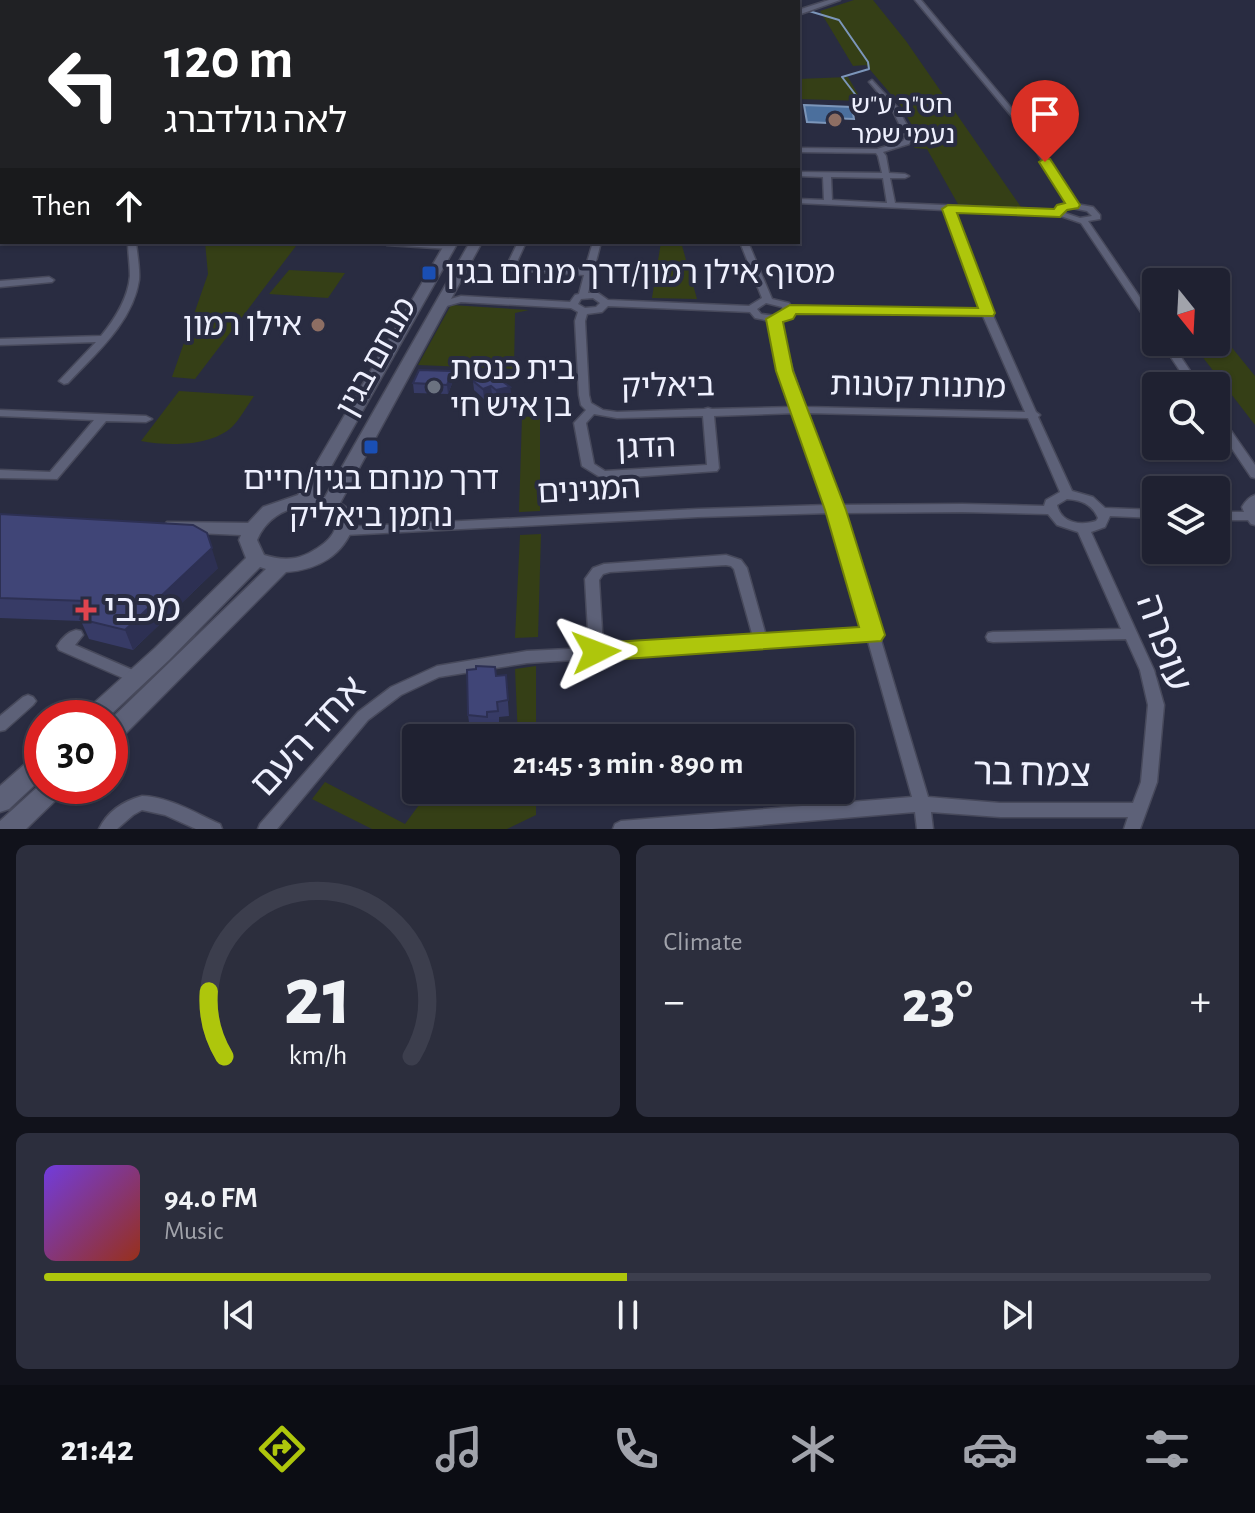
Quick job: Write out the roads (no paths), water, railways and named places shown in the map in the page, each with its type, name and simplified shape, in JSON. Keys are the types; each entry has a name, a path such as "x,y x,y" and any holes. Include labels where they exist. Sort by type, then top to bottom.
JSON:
{"main road":[{"path":"800,10 826,0"},
{"path":"800,10 836,0"},
{"name":"מנחם בגין","path":"304,499 451,244"},
{"name":"מנחם בגין","path":"331,503 451,299 475,244"},
{"path":"304,499 331,503 341,510 346,520 345,531 338,543 313,560 281,566 256,559 248,540 251,529 272,509 304,499"},
{"path":"151,525 251,529"},
{"path":"112,700 256,559"},
{"path":"128,716 281,566"},
{"path":"0,801 24,779"},
{"path":"9,829 36,804"}],"street":[{"path":"918,0 1027,130 1073,205"},
{"path":"800,150 878,151 900,146 909,136 895,108 872,82"},
{"path":"878,151 892,206"},
{"path":"800,174 905,176"},
{"path":"827,175 828,203"},
{"path":"800,201 1060,213 1084,221 1095,219 1097,214 1073,205 1061,207 1060,213"},
{"path":"948,209 987,313 1067,494"},
{"path":"1084,221 1142,307"},
{"path":"64,381 103,339 126,307 134,279 132,244"},
{"path":"521,244 511,265 515,268 587,272"},
{"name":"ביאליק","path":"596,244 578,303 584,395 586,405 592,410 617,415 800,410"},
{"path":"745,244 768,300"},
{"path":"0,284 49,280"},
{"path":"578,303 598,296 606,303 752,309 758,316 774,319 787,316 790,309"},
{"path":"451,299 578,303 599,310 606,303"},
{"path":"752,309 755,304 768,300 781,302 790,309 987,313"},
{"path":"774,319 785,371 835,510 873,635 922,804 925,829"},
{"path":"0,342 103,339"},
{"name":"הדגן","path":"592,410 580,423 588,466 603,475 713,468 708,411"},
{"name":"מתנות קטנות","path":"800,410 1034,415"},
{"path":"0,413 146,419"},
{"path":"0,474 53,476 103,417"},
{"path":"1230,437 1255,474"},
{"path":"1103,512 1101,524 1083,529 1067,525 1050,510 1052,499 1067,494 1091,501 1103,512 1142,513"},
{"path":"1230,517 1253,518 1248,507 1255,499"},
{"name":"המגינים","path":"345,531 835,510 957,507 1050,510"},
{"name":"עופרה","path":"1083,529 1147,670 1156,705 1149,782 1132,829"},
{"path":"596,652 592,579 598,571 609,567 711,560 732,561 740,568 761,642"},
{"path":"993,637 1132,634"},
{"path":"76,635 64,646 137,678"},
{"name":"אחד העם","path":"266,829 363,716 419,679 463,665 527,657 873,635"},
{"path":"0,725 24,704"},
{"path":"107,829 120,815 142,803 165,808 214,829"},
{"name":"צמח בר","path":"621,829 922,804 1000,810 1140,810"}],"water":[{"path":"804,105 852,107 854,119 827,118 827,123 807,122"}],"waterway":[{"path":"809,11 839,20 868,62 869,69 842,77 858,98 856,96"}],"place":[{"name":"חט\"ב ע\"ש נעמי שמר","path":"835,120"},
{"name":"מסוף אילן רמון/דרך מנחם בגין","path":"429,273"},
{"name":"אילן רמון","path":"318,325"},
{"name":"בית כנסת בן איש חי","path":"434,387"},
{"name":"דרך מנחם בגין/חיים נחמן ביאליק","path":"371,447"},
{"name":"מכבי","path":"86,610"}]}
